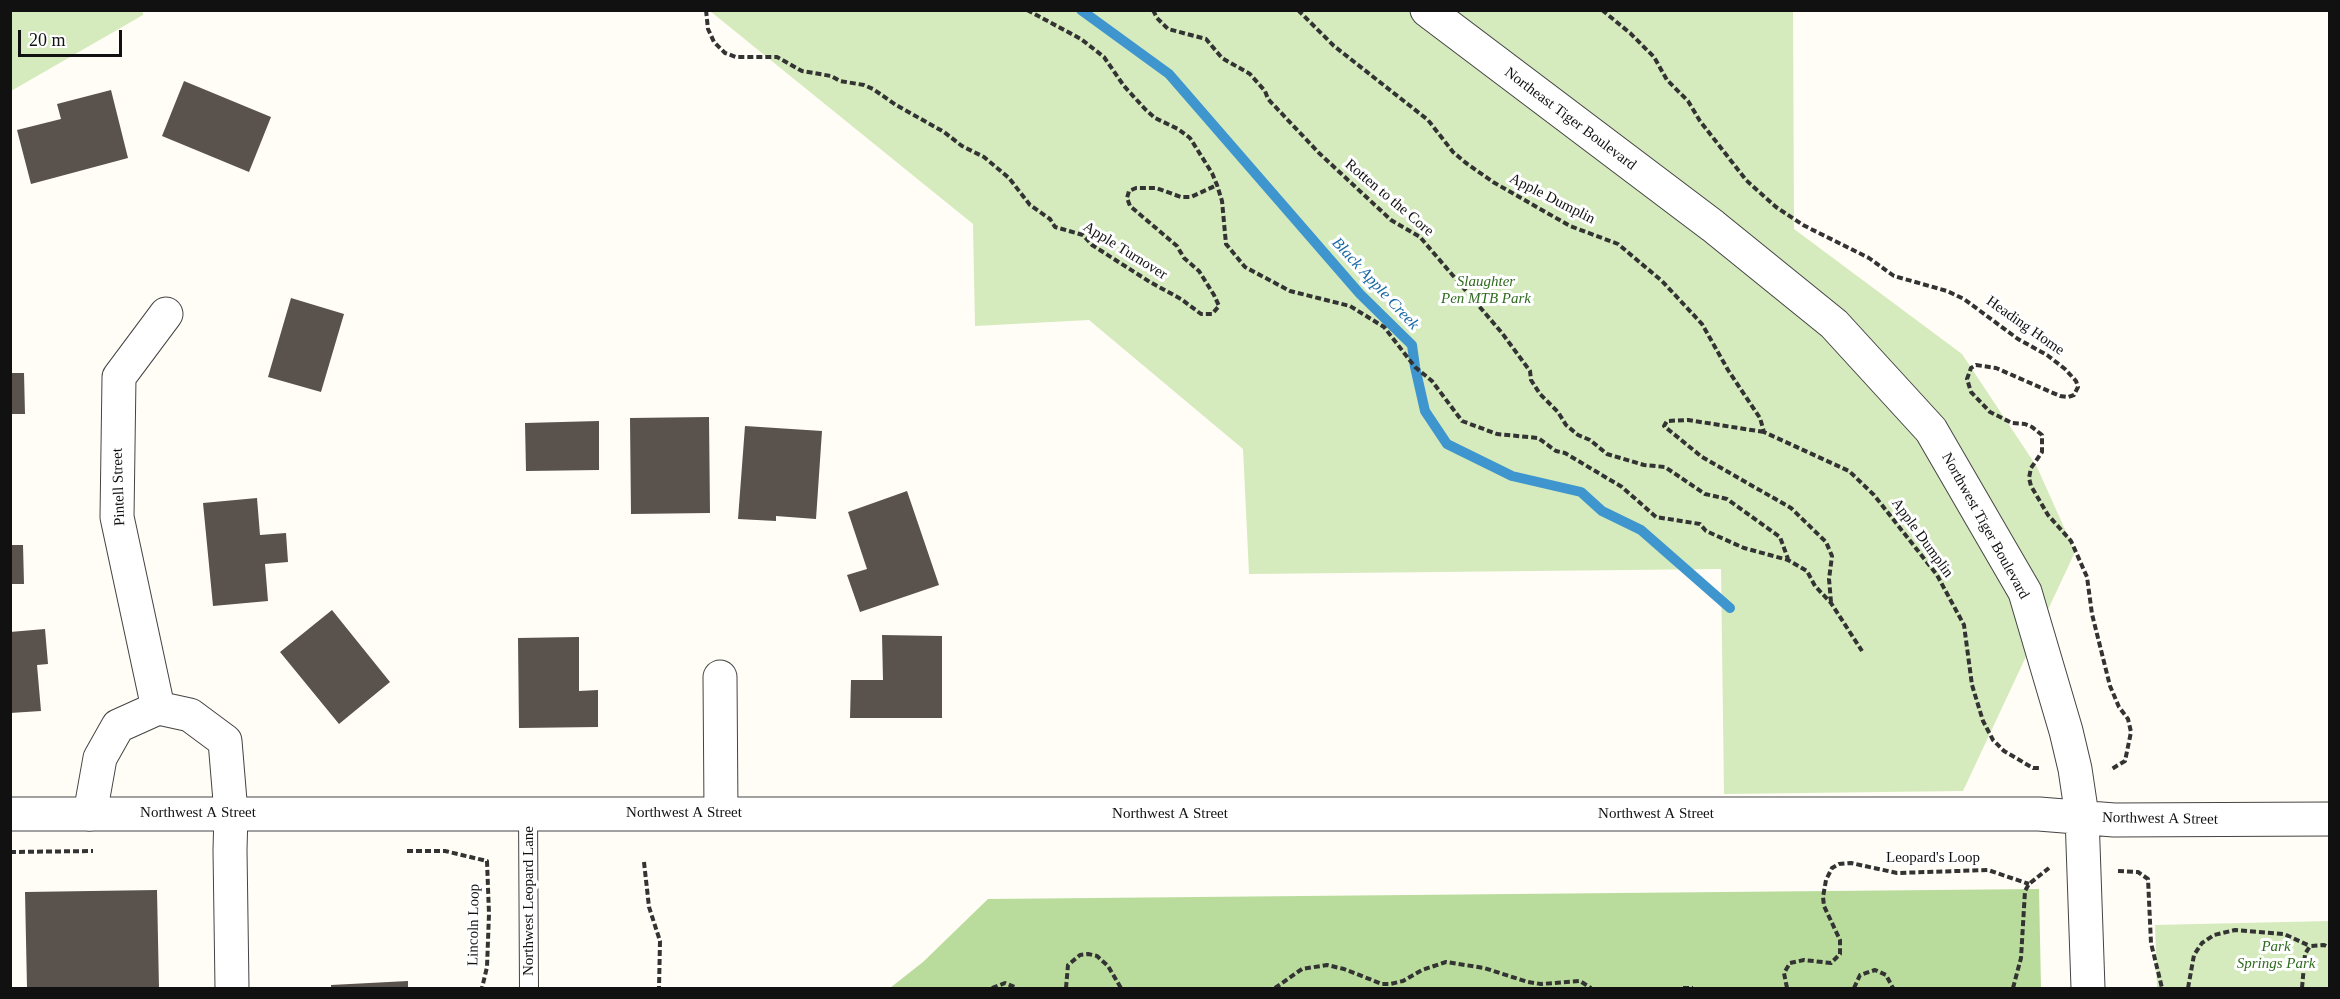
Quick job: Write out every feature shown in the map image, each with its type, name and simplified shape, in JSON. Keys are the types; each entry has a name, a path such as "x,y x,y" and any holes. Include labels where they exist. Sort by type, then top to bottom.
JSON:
{"street":[{"name":"Northeast Tiger Boulevard","path":"1427,10 1713,226"},
{"name":"Northwest Tiger Boulevard","path":"1713,226 1834,324 1931,430 2025,592 2067,731 2075,769 2082,816 2088,988"},
{"name":"Pintell Street","path":"158,708 117,517 119,377 166,314"},
{"path":"720,677 721,812"},
{"path":"90,814 100,758 118,726 158,708 190,715 225,741 231,813 232,988"},
{"name":"Northwest A Street","path":"10,814 2039,813 2114,820 2330,819"}],"lane":[{"name":"Northwest Leopard Lane","path":"528,813 529,988"}],"path":[{"name":"Apple Turnover","path":"706,10 708,29 714,42 725,53 736,57 777,57 802,71 831,76 840,81 873,89 944,132 962,146 984,157 1009,178 1030,205 1050,219 1055,227 1083,235 1092,245 1181,299 1201,314 1212,314 1219,306 1199,271 1184,258 1177,246 1130,206 1127,198 1129,191 1136,188 1156,188 1181,197 1191,197 1217,185"},
{"path":"1027,10 1081,39 1104,57 1124,86 1145,109 1155,118 1178,129 1190,138 1212,172 1217,185 1222,201 1226,244 1245,267 1290,291 1350,306 1384,327 1415,367 1432,381 1462,421 1497,434 1538,438 1556,451 1565,453 1622,487 1656,517 1700,524 1706,531 1744,548 1788,560 1807,571 1815,586 1831,603 1862,651"},
{"name":"Rotten to the Core","path":"1153,10 1157,18 1168,29 1206,39 1222,58 1250,74 1268,99 1319,153 1391,220 1420,237 1502,333 1530,371 1531,380 1540,394 1558,412 1566,425 1607,454 1644,465 1665,467 1705,494 1727,499 1780,537 1788,560"},
{"name":"Apple Dumplin","path":"1298,10 1334,46 1428,120 1453,153 1466,163 1493,182 1570,226 1618,244 1662,281 1702,324 1728,370 1760,418 1764,432"},
{"name":"Heading Home","path":"1602,10 1654,57 1667,80 1688,101 1700,122 1746,180 1776,207 1803,225 1869,258 1894,276 1947,291 1964,299 2018,339 2047,355 2076,381 2078,387 2074,395 2068,397 2060,396 1996,368 1976,365 1971,368 1967,379 1971,392 1990,412 2012,423 2032,427 2042,435 2042,452 2031,468 2029,478 2031,486 2048,515 2071,541 2087,577 2092,614 2110,686 2119,707 2128,719 2130,732 2125,761 2109,770"},
{"name":"Apple Dumplin","path":"1831,603 1829,579 1832,556 1826,542 1791,508 1702,457 1664,426 1667,421 1688,420 1764,432 1849,471 1874,495 1936,575 1964,625 1972,685 1983,721 1993,740 2004,751 2033,768"},
{"name":"Lincoln Loop","path":"482,988 487,967 489,914 487,861"},
{"path":"644,862 649,907 660,941 659,988"},
{"name":"Leopard's Loop","path":"1787,988 1784,974 1790,963 1804,960 1831,963 1840,954 1840,940 1824,906 1823,897 1826,880 1832,868 1839,864 1851,863 1897,873 1988,870 2029,884"},
{"path":"2013,988 2021,958 2025,891 2029,884 2049,868"},
{"path":"2124,871 2138,872 2148,879 2151,943 2162,988"},
{"path":"2188,988 2194,956 2202,944 2214,935 2235,930 2284,934 2310,946 2324,945 2330,948"},
{"path":"2302,988 2306,954 2310,946"},
{"path":"1066,988 1068,965 1080,955 1088,954 1096,956 1108,966 1121,988"},
{"path":"1275,988 1302,969 1327,965 1382,984 1390,984 1403,981 1422,970 1446,962 1484,968 1528,982 1541,984 1580,981 1591,988"},
{"path":"1854,988 1860,975 1868,970 1875,970 1886,975 1893,988"},
{"path":"992,988 1005,982 1017,988"},
{"path":"1683,988 1694,988"}],"green space":[{"path":"11,10 143,10 143,15 11,91"},
{"name":"Slaughter Pen MTB Park","path":"710,11 1793,11 1794,229 1962,354 2037,467 2075,552 1963,791 1724,794 1721,569 1249,574 1243,449 1089,320 975,326 973,224"},
{"path":"2039,889 2041,988 890,988 923,962 988,899"},
{"name":"Park Springs Park","path":"2329,921 2329,988 2157,988 2155,925"}],"building":[{"path":"184,81 271,117 249,172 162,136"},
{"path":"111,90 128,158 31,184 17,130 61,119 57,104"},
{"path":"291,298 344,314 321,392 268,377"},
{"path":"10,373 24,373 25,414 10,414"},
{"path":"709,417 710,513 631,514 630,418"},
{"path":"599,421 599,470 526,471 525,423"},
{"path":"745,426 822,431 816,519 776,516 776,521 738,519"},
{"path":"907,491 939,585 860,612 847,575 867,569 848,512"},
{"path":"257,498 260,535 286,533 288,562 265,564 268,601 213,606 203,503"},
{"path":"10,545 23,545 24,584 10,584"},
{"path":"332,610 390,682 339,724 280,652"},
{"path":"45,629 48,664 37,665 41,711 10,713 10,632"},
{"path":"882,635 942,636 942,718 850,718 851,680 883,680"},
{"path":"579,637 579,691 598,690 598,727 519,728 518,638"},
{"path":"157,890 159,988 27,988 25,892"},
{"path":"408,981 408,988 331,988 331,985"}],"waterway":[{"name":"Black Apple Creek","path":"1081,10 1169,74 1360,294 1412,345 1425,411 1447,444 1512,476 1581,492 1602,511 1641,530 1730,608"}]}
